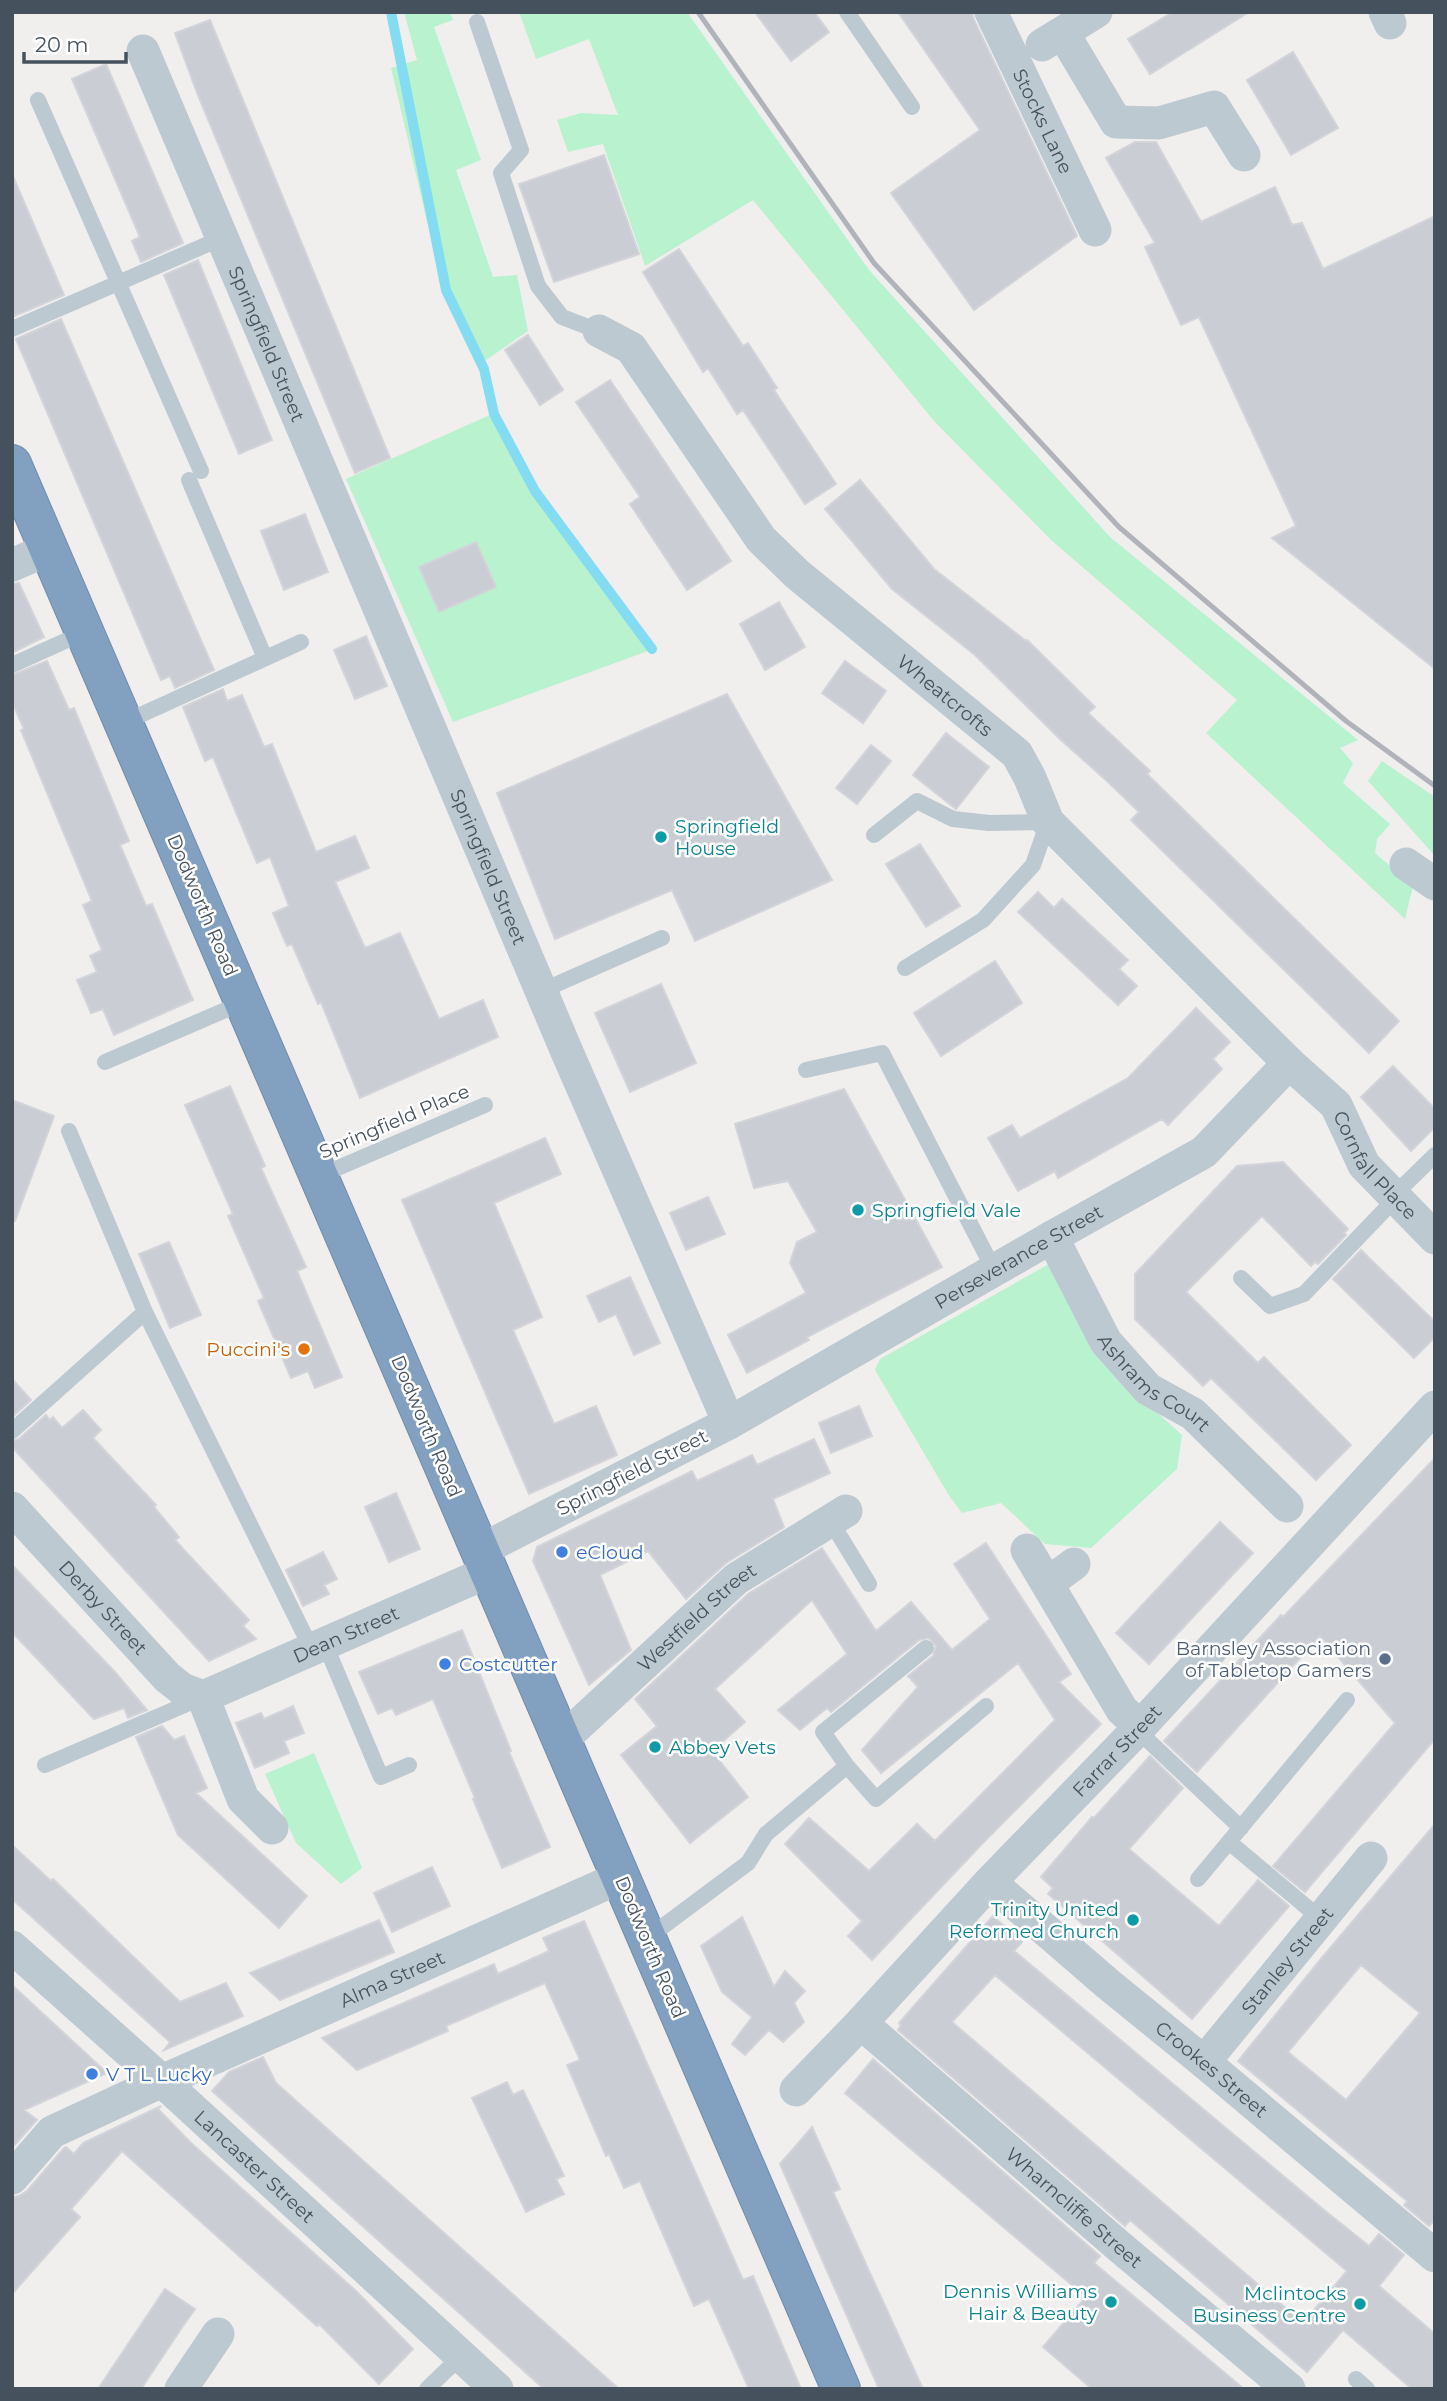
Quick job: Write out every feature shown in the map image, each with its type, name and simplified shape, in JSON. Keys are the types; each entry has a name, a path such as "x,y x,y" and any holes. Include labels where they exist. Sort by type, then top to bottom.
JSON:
{"highway":[{"name":"Dodworth Road","path":"12,464 841,2389"}],"street":[{"name":"Stocks Lane","path":"991,12 1095,230"},
{"path":"1096,12 1052,39 1097,90 1116,122 1159,123 1214,107 1244,155"},
{"name":"Springfield Street","path":"143,51 541,991 729,1423 484,1561"},
{"name":"Wheatcrofts","path":"599,331 631,348 761,538 797,574 1017,754 1048,822 1289,1063"},
{"path":"12,565 49,549"},
{"path":"1406,864 1435,884"},
{"name":"Cornfall Place","path":"1289,1063 1336,1105 1364,1165 1435,1238"},
{"name":"Perseverance Street","path":"729,1423 1204,1152 1289,1063"},
{"name":"Ashrams Court","path":"1052,1237 1106,1342 1148,1389 1193,1413 1287,1506"},
{"name":"Farrar Street","path":"796,2090 990,1882 1139,1728 1435,1407"},
{"name":"Derby Street","path":"12,1508 167,1677 182,1689 203,1697"},
{"name":"Westfield Street","path":"561,1741 736,1579 838,1516"},
{"path":"1027,1549 1061,1573 1122,1710 1139,1728"},
{"name":"Dean Street","path":"203,1697 318,1647 484,1561"},
{"path":"203,1697 243,1799 272,1828"},
{"name":"Stanley Street","path":"1204,2062 1371,1858"},
{"name":"Alma Street","path":"12,2178 52,2132 621,1877"},
{"name":"Crookes Street","path":"990,1882 1108,1984 1435,2256"},
{"name":"Lancaster Street","path":"12,1947 498,2389"},
{"name":"Wharncliffe Street","path":"861,2023 1276,2385"},
{"path":"181,2389 218,2334"}],"lane":[{"path":"847,12 912,107"},
{"path":"477,22 521,150 501,173 538,286 562,317 599,331"},
{"path":"38,100 120,283 265,658"},
{"path":"12,329 222,238"},
{"path":"12,665 85,632"},
{"path":"125,722 301,642"},
{"path":"874,835 917,801 953,819 989,823 1048,822 1033,865 983,920 905,968"},
{"path":"541,991 662,938"},
{"path":"105,1062 244,1002"},
{"path":"806,1070 882,1053 994,1270"},
{"name":"Springfield Place","path":"319,1176 485,1105"},
{"path":"69,1131 145,1312 318,1647 381,1777 410,1765"},
{"path":"1241,1278 1270,1306 1304,1293 1435,1155"},
{"path":"12,1431 145,1312"},
{"path":"838,1516 869,1584"},
{"path":"926,1647 823,1732 847,1766 876,1799 986,1706"},
{"path":"45,1765 203,1697"},
{"path":"1198,1879 1347,1700"},
{"path":"1139,1728 1241,1828"},
{"path":"646,1939 748,1863 766,1834 847,1766"},
{"path":"1229,1842 1321,1919"},
{"path":"427,2389 461,2356"}],"green space":[{"path":"404,12 450,12 453,20 434,27 481,160 456,170 493,277 517,275 528,331 483,362 446,302 391,68 417,60"},
{"path":"519,12 687,12 869,270 1110,537 1358,740 1340,748 1353,763 1343,783 1390,824 1377,839 1375,853 1413,886 1405,919 1206,733 1237,700 1051,540 934,421 753,200 645,266 603,144 568,152 557,120 581,113 618,115 589,39 536,59"},
{"path":"490,415 531,492 648,651 453,722 346,479"},
{"path":"1382,761 1435,797 1435,856 1368,781"},
{"path":"1049,1264 1131,1389 1182,1435 1177,1469 1091,1548 1045,1544 1001,1503 962,1513 875,1370 880,1359"},
{"path":"314,1753 362,1868 341,1884 296,1843 265,1774"}],"building":[{"path":"755,12 814,12 829,32 791,61"},
{"path":"898,12 972,12 1077,236 974,310 891,193 980,130"},
{"path":"1173,12 1249,12 1150,74 1128,39"},
{"path":"210,20 390,458 355,473 197,93 175,33"},
{"path":"1293,52 1338,128 1291,155 1247,80"},
{"path":"106,64 183,243 141,262 132,241 140,237 72,79"},
{"path":"1135,142 1156,142 1201,222 1275,187 1292,225 1302,223 1323,269 1435,216 1435,669 1272,538 1296,526 1199,317 1181,325 1145,247 1155,243 1106,158"},
{"path":"604,155 639,254 554,282 519,184"},
{"path":"12,174 64,295 12,317"},
{"path":"679,249 743,346 748,343 777,388 774,390 836,484 805,504 743,410 737,414 708,368 703,372 643,272"},
{"path":"198,260 272,440 239,454 164,275"},
{"path":"61,319 214,670 175,688 170,676 161,680 16,339"},
{"path":"528,335 563,390 540,405 505,350"},
{"path":"610,380 731,561 687,590 630,504 640,497 576,402"},
{"path":"860,480 934,569 1027,640 1095,707 1088,713 1150,771 1147,774 1399,1021 1369,1053 1131,820 1139,812 975,655 892,589 825,509"},
{"path":"305,514 328,572 284,590 261,531"},
{"path":"476,542 496,587 439,612 419,567"},
{"path":"19,583 44,637 12,653 12,584"},
{"path":"779,602 805,647 765,670 740,624"},
{"path":"366,636 387,686 355,699 334,650"},
{"path":"47,661 69,710 74,708 129,841 120,845 146,906 152,904 193,1000 114,1035 103,1009 91,1013 77,980 97,972 90,956 102,950 83,905 92,901 12,702 12,675"},
{"path":"845,661 886,691 863,723 822,693"},
{"path":"223,689 227,701 242,695 264,747 272,744 316,852 355,836 369,868 335,882 365,948 400,933 439,1019 483,1000 498,1037 360,1098 321,1002 318,1004 292,944 287,946 273,913 289,906 270,857 257,863 213,757 205,761 183,707"},
{"name":"Springfield House","path":"727,694 832,880 695,941 672,890 555,939 497,793"},
{"path":"946,733 989,767 956,809 913,775"},
{"path":"871,745 891,761 857,804 836,788"},
{"path":"920,844 960,906 926,927 886,864"},
{"path":"1038,892 1054,908 1062,899 1128,960 1119,969 1137,986 1118,1005 1018,912"},
{"path":"995,961 1022,1003 941,1056 914,1013"},
{"path":"661,984 696,1063 630,1092 595,1013"},
{"path":"1196,1008 1230,1042 1213,1059 1222,1069 1168,1125 1162,1119 1058,1178 1055,1171 1018,1191 988,1138 1012,1125 1020,1138 1128,1078"},
{"path":"1393,1066 1435,1109 1435,1127 1411,1151 1361,1097"},
{"path":"230,1086 265,1166 261,1168 306,1267 297,1271 342,1377 315,1388 308,1371 291,1378 258,1301 264,1298 228,1216 233,1214 185,1105"},
{"name":"Springfield Vale","path":"844,1089 942,1267 807,1337 809,1340 747,1373 728,1335 806,1293 790,1263 797,1242 817,1232 788,1181 754,1188 735,1124"},
{"path":"12,1100 54,1116 15,1221 12,1221"},
{"path":"545,1138 561,1174 494,1203 542,1317 513,1330 554,1424 596,1406 617,1455 529,1494 402,1200"},
{"path":"1283,1162 1348,1229 1344,1233 1346,1235 1318,1264 1315,1262 1311,1266 1262,1216 1186,1292 1258,1363 1264,1357 1351,1445 1316,1480 1211,1378 1203,1386 1135,1319 1135,1274 1237,1166"},
{"path":"708,1197 725,1234 686,1250 670,1213"},
{"path":"169,1242 201,1315 170,1328 139,1254"},
{"path":"1361,1250 1435,1322 1435,1337 1414,1358 1333,1279"},
{"path":"630,1277 660,1343 634,1355 616,1314 599,1322 587,1296"},
{"path":"12,1379 31,1400 12,1417"},
{"path":"859,1406 872,1436 831,1453 819,1423"},
{"path":"83,1410 101,1430 93,1438 156,1505 154,1507 179,1537 175,1540 249,1620 243,1626 256,1639 209,1661 12,1447 12,1441 19,1439 46,1415 50,1420 53,1417 62,1428"},
{"path":"814,1439 830,1473 773,1499 784,1527 726,1563 686,1599 648,1551 600,1575 631,1650 589,1685 533,1561 537,1547 692,1471 697,1481 752,1455 757,1465"},
{"path":"1435,1458 1435,1739 1305,1892 1273,1866 1395,1723 1320,1636 1197,1772 1164,1741 1281,1615 1283,1617"},
{"path":"396,1493 420,1549 389,1562 365,1507"},
{"path":"1220,1522 1253,1553 1149,1664 1116,1633"},
{"path":"986,1543 1071,1674 1059,1682 1101,1724 872,1960 848,1936 862,1921 785,1844 809,1818 869,1871 917,1824 935,1841 1055,1720 1018,1663 881,1773 862,1750 918,1687 908,1676 933,1656 936,1646 929,1638 919,1640 831,1712 827,1708 800,1730 778,1710 847,1654 812,1600 715,1689 745,1722 712,1751 748,1797 690,1843 621,1755 657,1726 635,1699 748,1594 822,1548 876,1631 911,1602 952,1650 990,1619 954,1564"},
{"path":"323,1552 337,1579 324,1585 329,1594 303,1606 286,1570"},
{"path":"12,1565 115,1672 147,1710 128,1718 124,1708 94,1719 12,1632"},
{"path":"462,1630 511,1751 509,1752 550,1847 502,1868 433,1699 396,1715 392,1708 378,1714 359,1672"},
{"path":"293,1706 304,1733 284,1741 289,1753 255,1768 236,1723 261,1713 264,1719"},
{"path":"162,1726 174,1740 184,1736 207,1788 196,1793 307,1896 279,1928 178,1835 136,1737"},
{"name":"Trinity United Reformed Church","path":"1150,1756 1183,1788 1129,1849 1219,1926 1258,1880 1289,1906 1192,2019 1048,1894 1053,1888 1041,1877 1092,1817 1094,1818"},
{"path":"1435,1824 1435,2224 1433,2222 1429,2226 1404,2205 1407,2201 1238,2061","holes":["1361,1965 1420,2013 1346,2100 1288,2052"]},
{"path":"12,1845 51,1881 53,1879 180,2002 226,1983 243,2016 164,2050 170,2042 12,1899"},
{"path":"432,1867 450,1906 392,1932 374,1893"},
{"path":"993,1916 1022,1942 1014,1951 1324,2210 1369,2246 1379,2234 1404,2255 1379,2286 1435,2334 1435,2389 1412,2389 1343,2330 1307,2372 1130,2220 1125,2226 898,2030 901,2025 899,2023","holes":["995,1975 1347,2271 1303,2323 952,2022"]},
{"path":"742,1917 774,1987 785,1971 805,1991 794,2003 804,2022 783,2042 769,2030 745,2055 732,2044 752,2017 722,1992 701,1946"},
{"path":"379,1920 394,1952 280,2000 250,1973"},
{"path":"584,1921 743,2280 753,2276 801,2389 749,2389 709,2299 694,2306 640,2181 624,2188 609,2154 606,2156 567,2065 580,2060 545,1983 446,2026 448,2031 357,2070 322,2038 494,1964 498,1974 549,1951 543,1938"},
{"path":"12,1985 107,2073 24,2110 37,2120 12,2148"},
{"path":"263,2057 276,2083 619,2389 544,2389 212,2091 229,2072"},
{"path":"873,2059 1100,2256 1094,2263 1244,2389 1092,2389 1043,2347 1086,2297 845,2093"},
{"path":"507,2082 513,2095 523,2090 564,2176 556,2179 564,2194 526,2212 472,2098"},
{"path":"161,2106 158,2109 190,2142 356,2291 413,2349 379,2384 319,2324 317,2326 122,2151 71,2209 80,2217 12,2294 12,2197 27,2191 64,2148 74,2154 83,2143"},
{"path":"812,2127 840,2189 833,2192 923,2389 879,2389 780,2164"},
{"path":"165,2289 195,2309 141,2389 98,2389"}],"waterway":[{"path":"391,12 446,290 484,369 494,414 535,491 652,649"}],"railway":[{"path":"698,12 874,263 1119,527 1346,721 1435,786"}],"place":[{"name":"Springfield House","path":"661,837"},
{"name":"Springfield Vale","path":"858,1210"},
{"name":"Puccini's","path":"304,1349"},
{"name":"eCloud","path":"562,1552"},
{"name":"Barnsley Association of Tabletop Gamers","path":"1385,1659"},
{"name":"Costcutter","path":"445,1664"},
{"name":"Abbey Vets","path":"655,1747"},
{"name":"Trinity United Reformed Church","path":"1133,1920"},
{"name":"V T L Lucky","path":"92,2074"},
{"name":"Dennis Williams Hair & Beauty","path":"1111,2302"},
{"name":"Mclintocks Business Centre","path":"1360,2304"}]}
